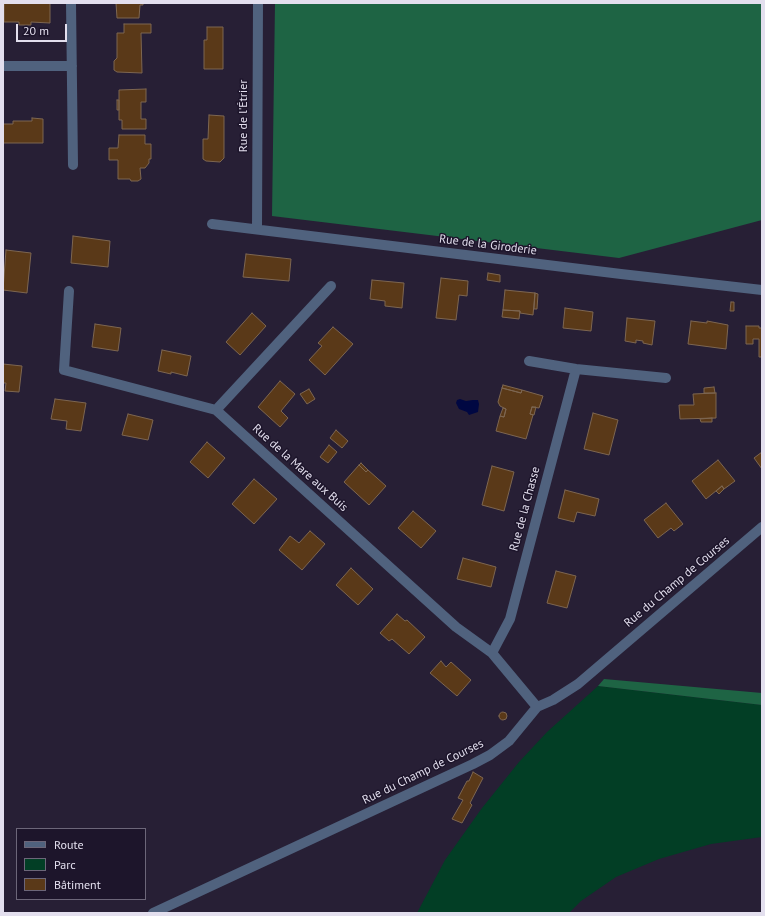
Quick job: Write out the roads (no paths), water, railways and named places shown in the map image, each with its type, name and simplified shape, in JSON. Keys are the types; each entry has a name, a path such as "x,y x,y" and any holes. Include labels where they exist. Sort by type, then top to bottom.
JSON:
{"street":[{"path":"71,3 73,165"},
{"name":"Rue de l'Étrier","path":"257,228 258,3"},
{"path":"3,66 72,66"},
{"name":"Rue de la Giroderie","path":"212,224 257,228 620,274 762,290"},
{"path":"216,410 331,286"},
{"name":"Rue de la Mare aux Buis","path":"69,291 64,370 216,410 456,627 492,653 537,707"},
{"path":"529,361 576,369 666,378"},
{"name":"Rue de la Chasse","path":"492,653 510,619 576,369"},
{"name":"Rue du Champ de Courses","path":"153,913 490,755 509,741 537,707 553,700 578,684 762,527"}]}
